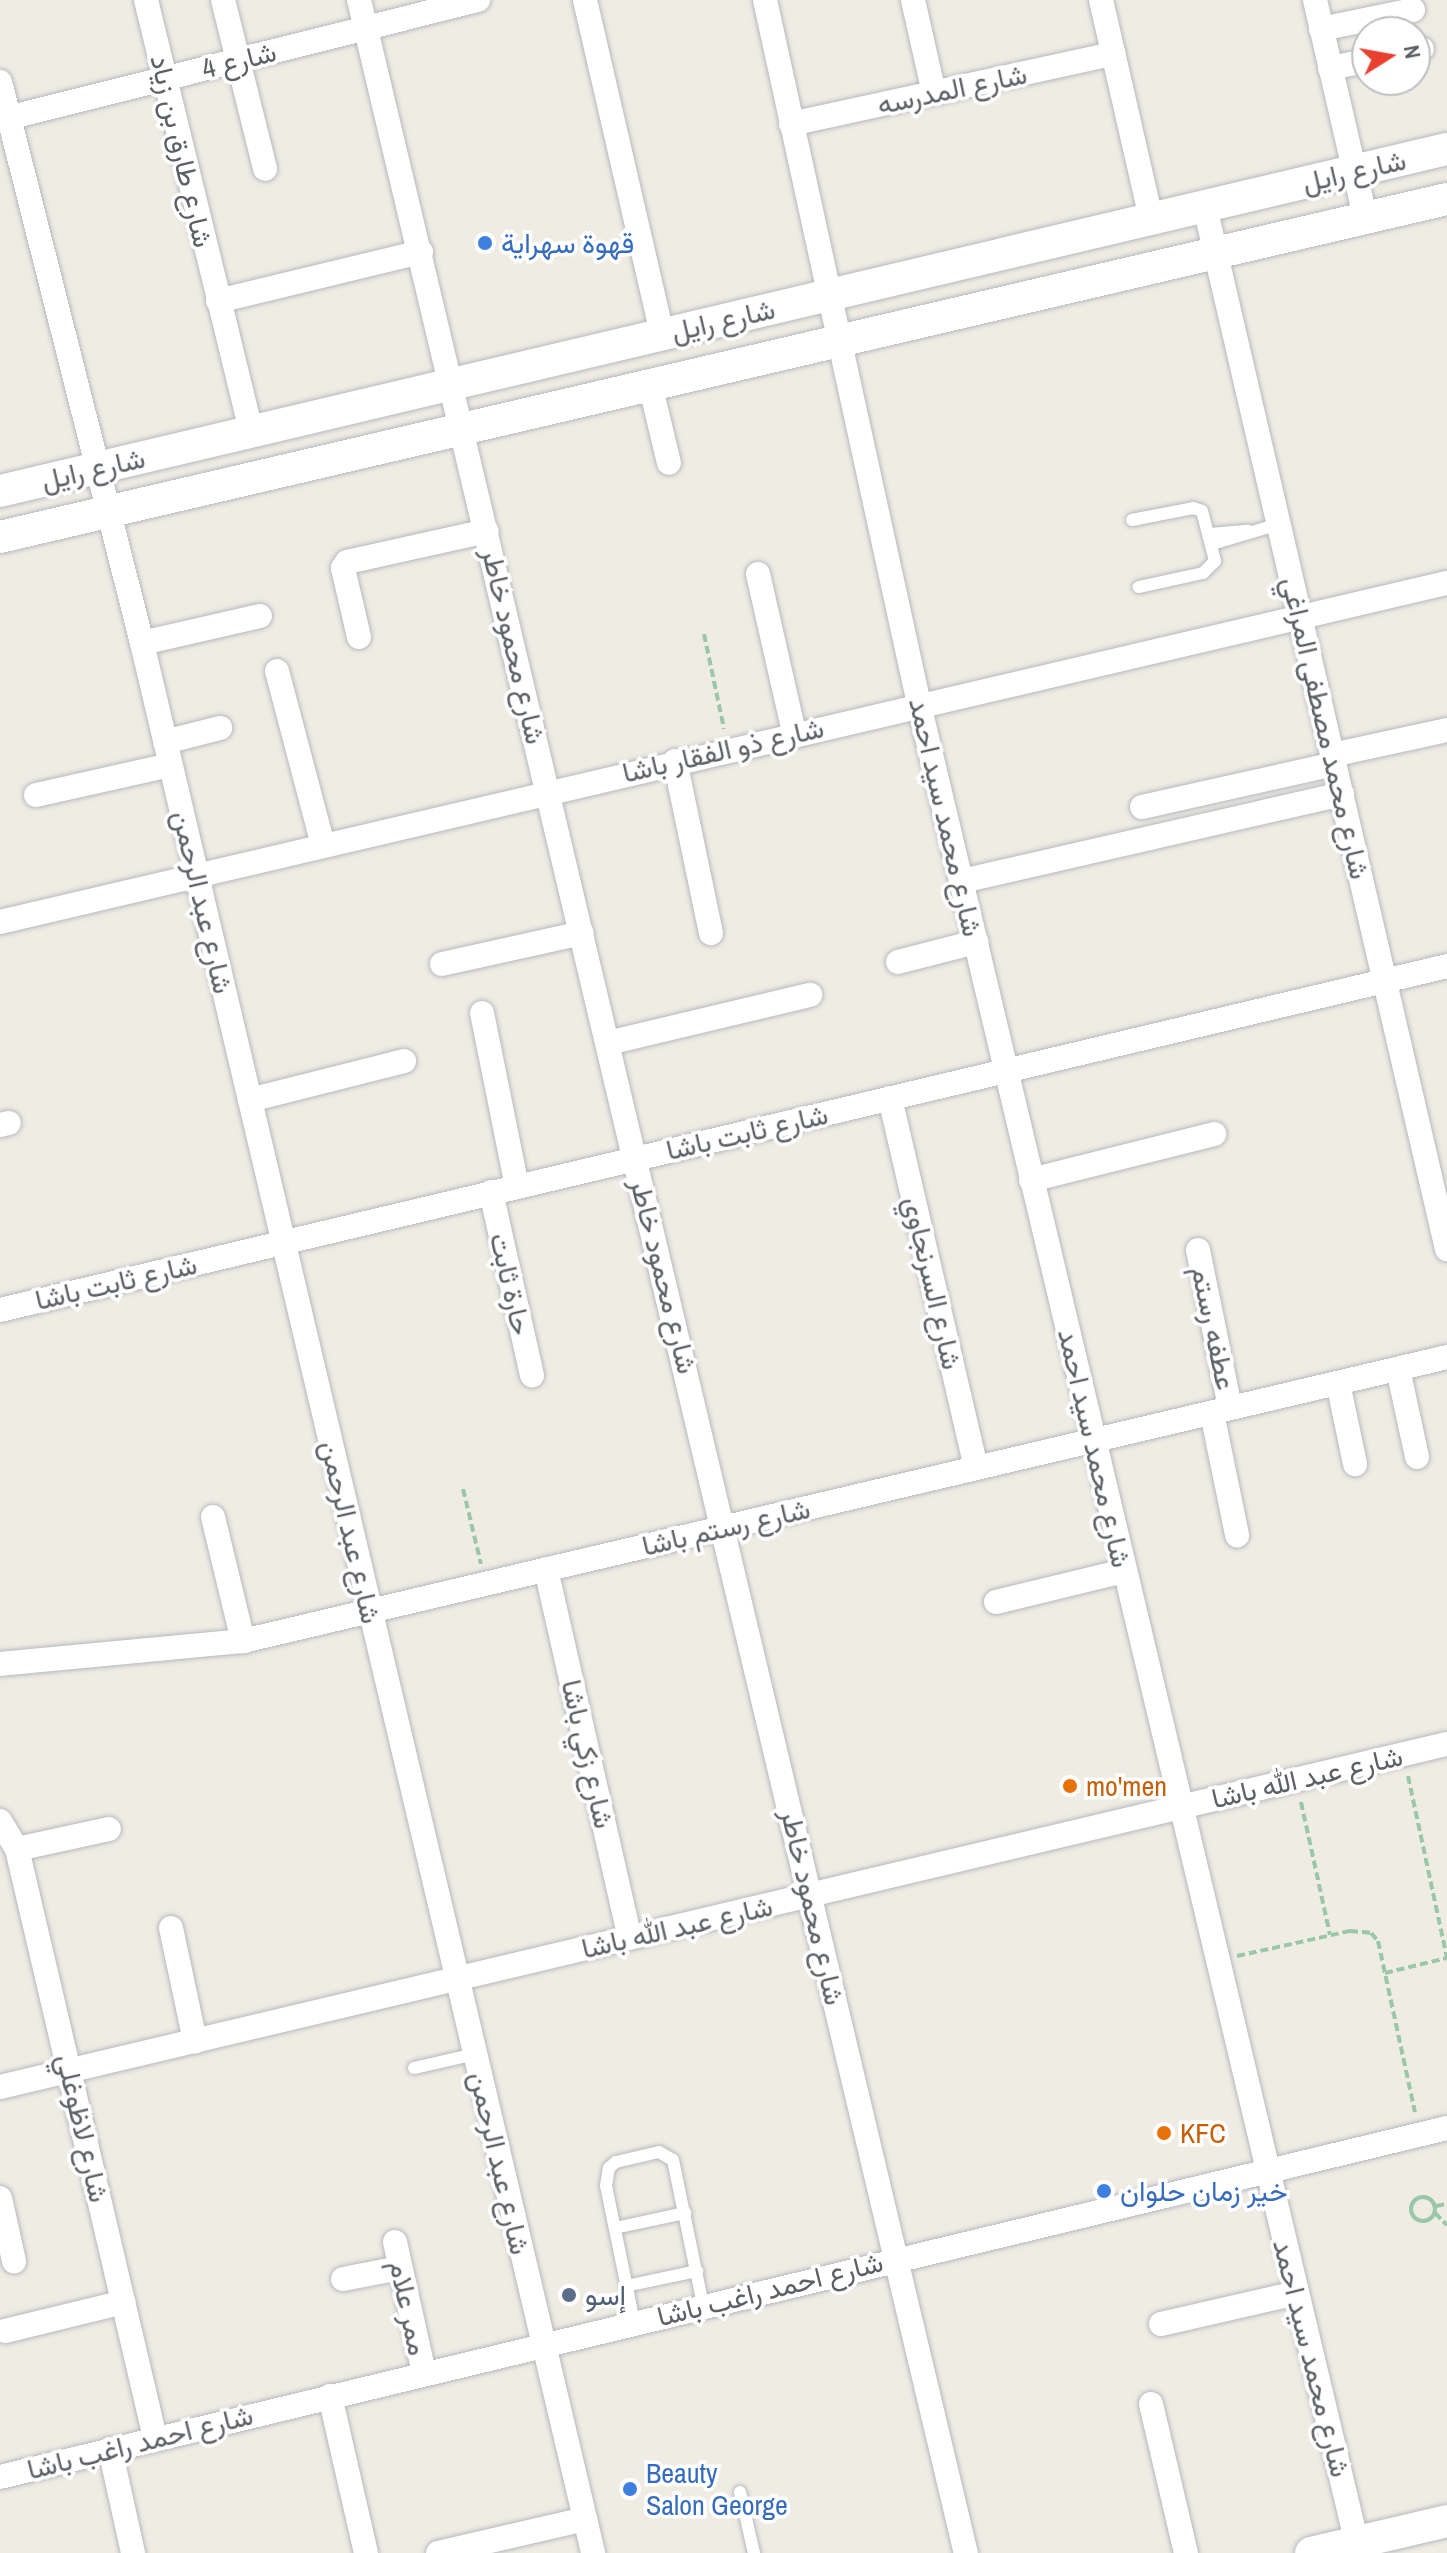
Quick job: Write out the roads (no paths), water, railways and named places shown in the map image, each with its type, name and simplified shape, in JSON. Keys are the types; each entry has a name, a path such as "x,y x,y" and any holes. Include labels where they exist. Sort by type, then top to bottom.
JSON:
{"street":[{"name":"شارع طارق بن زياد","path":"146,0 251,431"},
{"path":"223,0 265,169"},
{"name":"شارع محمود خاطر","path":"359,0 966,2553"},
{"name":"شارع 4","path":"4,119 478,0"},
{"path":"585,0 662,334"},
{"name":"شارع محمد سيد احمد","path":"765,0 837,341 919,704 1358,2548"},
{"path":"913,0 934,93"},
{"path":"1101,0 1151,219"},
{"path":"1315,0 1365,217"},
{"path":"1321,29 1413,10"},
{"name":"شارع المدرسه","path":"791,124 1113,54"},
{"path":"1330,68 1351,64"},
{"path":"0,82 4,119 93,515"},
{"name":"شارع رايل","path":"0,491 1447,149"},
{"name":"شارع رايل","path":"0,537 1447,199"},
{"name":"شارع محمد مصطفى المراغي","path":"1205,207 1447,1249"},
{"path":"218,301 421,252"},
{"path":"650,384 669,463"},
{"name":"شارع عبد الرحمن","path":"93,515 142,643 593,2553"},
{"path":"359,637 343,568 347,562 487,531"},
{"path":"758,574 794,733"},
{"name":"شارع ذو الفقار باشا","path":"0,922 728,748 1447,583"},
{"path":"142,643 260,616"},
{"path":"277,671 323,845"},
{"path":"36,795 167,753 220,728"},
{"path":"1142,807 1447,730"},
{"path":"675,761 711,933"},
{"path":"962,881 1342,794"},
{"path":"442,964 582,933"},
{"path":"898,962 976,942"},
{"name":"شارع ثابت باشا","path":"0,1310 1447,966"},
{"path":"608,1043 810,995"},
{"path":"482,1013 517,1186"},
{"path":"250,1100 404,1061"},
{"name":"شارع السرنجاوي","path":"890,1098 976,1468"},
{"path":"1031,1180 1214,1134"},
{"name":"حارة ثابت","path":"491,1192 532,1375"},
{"name":"عطفه رستم","path":"1198,1250 1237,1535"},
{"name":"شارع رستم باشا","path":"0,1664 243,1641 1447,1357"},
{"path":"1398,1369 1417,1457"},
{"path":"1338,1383 1355,1464"},
{"path":"213,1517 243,1641"},
{"name":"شارع زكي باشا","path":"546,1569 630,1938"},
{"path":"996,1602 1124,1571"},
{"name":"شارع عبد الله باشا","path":"0,2087 1447,1744"},
{"name":"شارع لاظوغلي","path":"0,1821 17,1849 155,2438"},
{"path":"17,1849 109,1829"},
{"path":"171,1928 195,2041"},
{"name":"شارع احمد راغب باشا","path":"0,2477 896,2258 1447,2128"},
{"path":"0,2198 14,2261"},
{"name":"ممر علام","path":"395,2242 424,2373"},
{"path":"343,2279 400,2268"},
{"path":"1161,2324 1296,2293"},
{"path":"5,2331 124,2302"},
{"path":"330,2396 366,2553"},
{"path":"1151,2404 1186,2553"},
{"path":"110,2449 133,2553"},
{"path":"438,2553 585,2519"},
{"path":"1311,2553 1358,2548 1447,2521"}],"lane":[{"path":"1132,520 1193,508 1206,518 1215,561 1203,573 1139,587"},
{"path":"1211,539 1279,524"},
{"path":"414,2068 475,2054"},
{"path":"634,2322 606,2186 609,2168 659,2152 673,2160 703,2305"},
{"path":"615,2228 685,2213"},
{"path":"626,2286 697,2271"},
{"path":"740,2492 754,2553"}],"place":[{"name":"قهوة سهراية","path":"485,243"},
{"name":"mo'men","path":"1070,1786"},
{"name":"KFC","path":"1164,2133"},
{"name":"خير زمان حلوان","path":"1104,2191"},
{"name":"إسو","path":"569,2295"},
{"name":"Beauty Salon George","path":"630,2489"}]}
